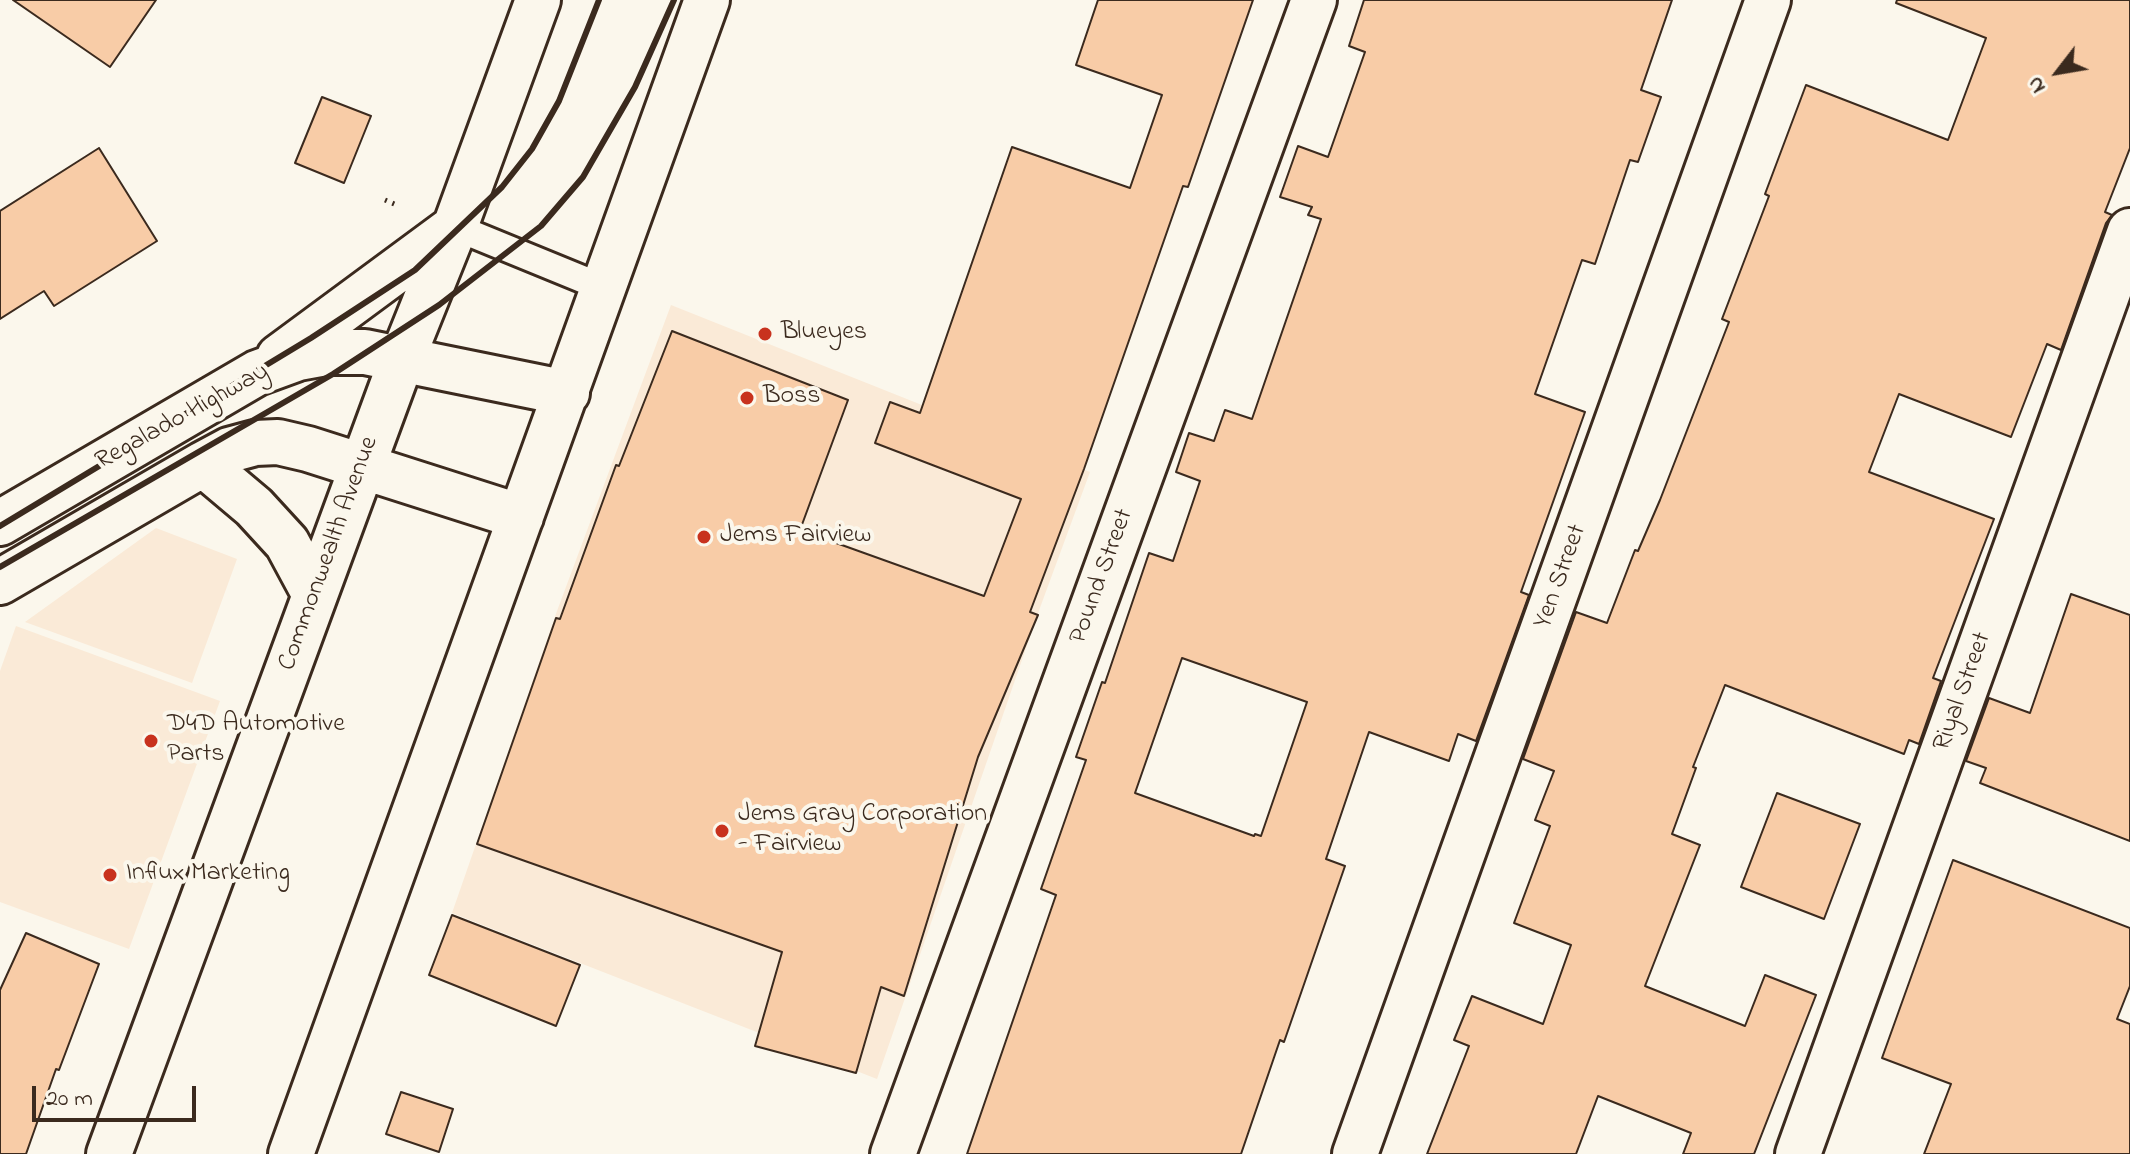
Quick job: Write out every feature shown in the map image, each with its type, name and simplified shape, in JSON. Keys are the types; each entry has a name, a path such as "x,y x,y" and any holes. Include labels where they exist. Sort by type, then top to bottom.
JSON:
{"main road":[{"name":"Commonwealth Avenue","path":"109,1154 362,465 455,227 538,0"},
{"path":"291,1154 707,0"},
{"name":"Pound Street","path":"893,1154 1314,0"},
{"name":"Yen Street","path":"1355,1154 1768,0"},
{"path":"257,373 455,227"},
{"name":"Riyal Street","path":"1798,1154 2130,231"},
{"name":"Regalado Highway","path":"0,523 257,373 298,358 331,352 365,352 567,393"},
{"name":"Regalado Highway","path":"0,582 203,464 229,450 255,443 278,442 362,465 521,517"},
{"path":"203,464 254,507 287,543 315,595"}],"lane":[{"path":"455,227 604,288"}],"shaded area":[{"path":"671,305 1090,472 877,1079 452,913 557,611"},
{"path":"156,528 237,559 192,683 25,622"},
{"name":"Influx Marketing","path":"16,626 220,701 129,949 0,902 0,671"}],"building":[{"path":"13,0 156,0 110,67"},
{"path":"1098,0 1253,0 1188,187 1183,186 1084,469 1030,612 1038,615 978,757 904,996 881,987 856,1073 755,1046 782,952 477,844 556,618 560,619 616,465 619,466 672,331 848,400 800,530 984,596 1021,499 875,443 890,402 920,413 1012,147 1130,188 1162,95 1076,65"},
{"path":"1364,0 1672,0 1641,90 1661,97 1638,162 1630,160 1595,264 1582,260 1535,394 1585,412 1521,592 1529,595 1476,741 1458,734 1449,761 1369,732 1326,859 1345,866 1284,1042 1280,1040 1241,1154 967,1154 1056,895 1041,889 1086,760 1076,757 1149,553 1173,561 1200,481 1176,472 1189,433 1214,441 1225,410 1252,419 1321,219 1308,215 1312,207 1280,197 1298,146 1328,157 1365,52 1349,46","holes":["1182,658 1307,702 1261,836 1135,793"]},
{"path":"1897,0 2130,0 2130,148 2105,212 2112,215 2106,223 2061,350 2047,344 2011,437 1899,394 1869,472 1994,519 1933,678 1941,681 1919,744 1909,740 1904,754 1725,685 1693,767 1696,768 1672,834 1700,845 1645,986 1745,1026 1765,975 1816,995 1754,1154 1683,1154 1691,1133 1598,1096 1576,1154 1427,1154 1469,1046 1454,1040 1472,996 1543,1024 1571,945 1514,923 1550,826 1535,820 1554,771 1523,759 1576,612 1607,623 1635,550 1638,551 1660,500 1729,322 1722,319 1769,196 1765,194 1806,85 1948,140 1986,38 1896,3"},
{"path":"322,97 371,116 344,183 295,163"},
{"path":"99,148 157,241 54,306 44,291 0,319 0,211"},
{"path":"2071,594 2130,615 2130,841 1980,783 1986,768 1966,761 1989,698 2030,713"},
{"path":"1777,793 1860,824 1824,919 1741,887"},
{"path":"1953,860 2130,928 2130,986 2117,1019 2130,1024 2130,1154 1924,1154 1951,1084 1882,1058"},
{"path":"452,915 580,965 556,1026 429,975"},
{"path":"26,933 99,964 59,1070 56,1069 26,1154 0,1154 0,990"},
{"path":"401,1092 453,1109 439,1152 386,1134"}],"railway":[{"path":"0,526 311,338 415,270 502,187 532,149 559,101 599,0"},
{"path":"0,567 333,374 439,305 541,226 583,177 635,87 674,0"}],"place":[{"name":"Blueyes","path":"765,334"},
{"name":"Boss","path":"747,398"},
{"name":"Jems Fairview","path":"704,537"},
{"name":"D4D Automotive Parts","path":"151,741"},
{"name":"Jems Gray Corporation - Fairview","path":"722,831"},
{"name":"Influx Marketing","path":"110,875"}]}
